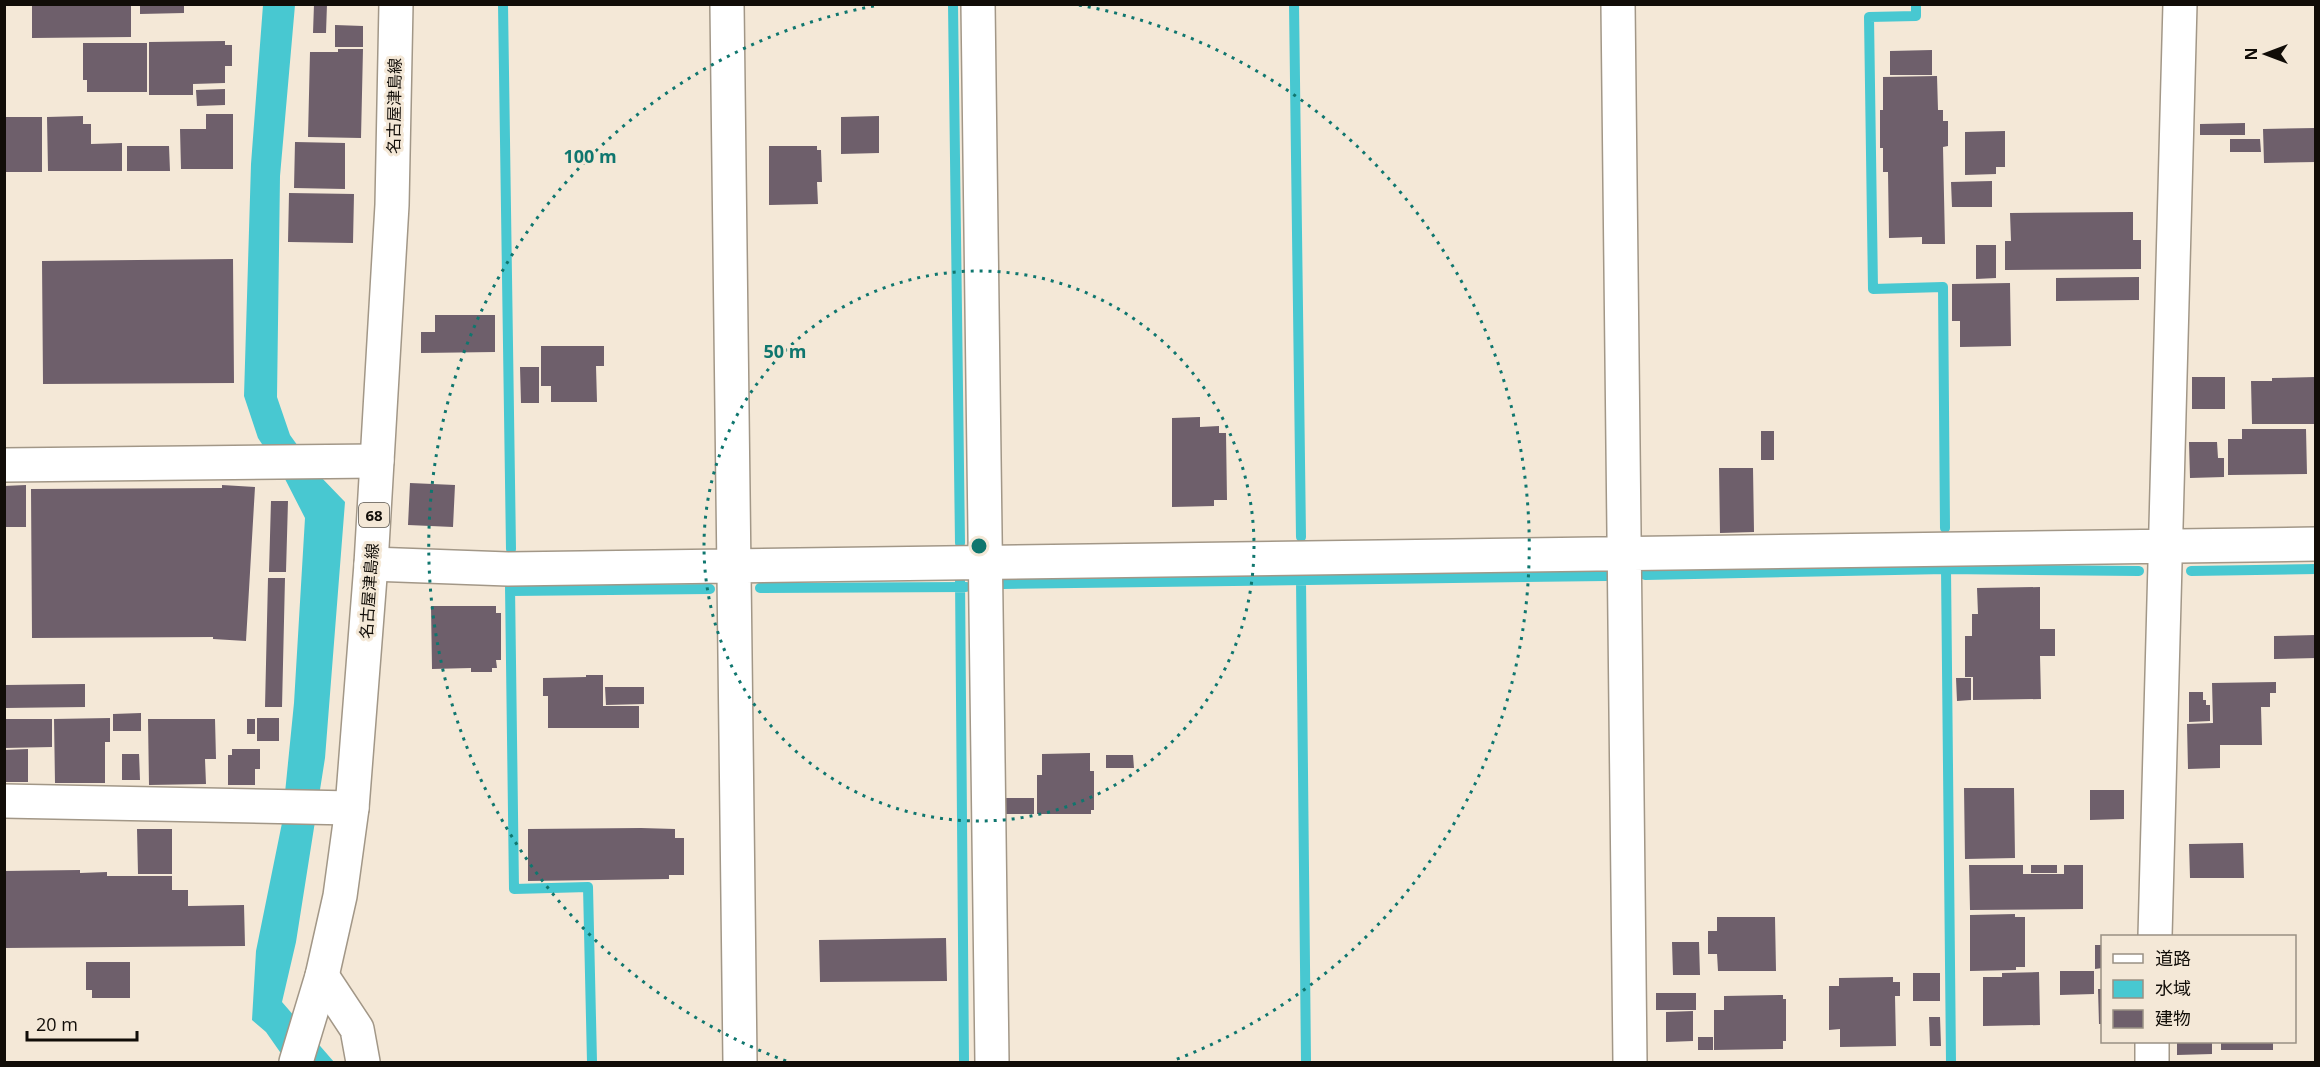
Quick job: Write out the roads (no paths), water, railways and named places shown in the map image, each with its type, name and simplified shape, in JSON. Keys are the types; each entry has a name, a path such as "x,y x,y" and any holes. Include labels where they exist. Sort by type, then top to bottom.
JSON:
{"street":[{"name":"名古屋津島線","path":"296,1062 322,976 340,896 337,807 371,564 378,461 392,205 396,4"},
{"path":"727,4 740,1062"},
{"path":"978,4 992,1062"},
{"path":"1618,4 1630,1062"},
{"path":"2155,935 2180,4"},
{"path":"4,465 378,461"},
{"path":"371,564 508,568 2316,544"},
{"path":"4,801 337,807"},
{"path":"322,976 357,1029 363,1062"},
{"path":"2152,1043 2152,1062"}],"water":[{"path":"263,5 295,5 280,176 277,397 290,435 318,474 345,502 325,758 296,942 282,1002 334,1062 287,1062 266,1032 252,1020 256,951 282,823 294,703 305,518 285,479 258,438 244,396 251,164"}],"waterway":[{"path":"503,4 511,549"},
{"path":"953,4 960,543"},
{"path":"1294,4 1301,537"},
{"path":"1916,4 1916,16 1869,17 1873,289 1943,287 1945,528"},
{"path":"1946,569 1951,1062"},
{"path":"1645,575 1946,569 2139,571"},
{"path":"2191,571 2316,569"},
{"path":"1003,584 1606,576"},
{"path":"960,578 964,1062"},
{"path":"1301,580 1306,1062"},
{"path":"510,586 514,889 588,887 592,1062"},
{"path":"760,588 966,587"},
{"path":"510,591 710,589"}]}
